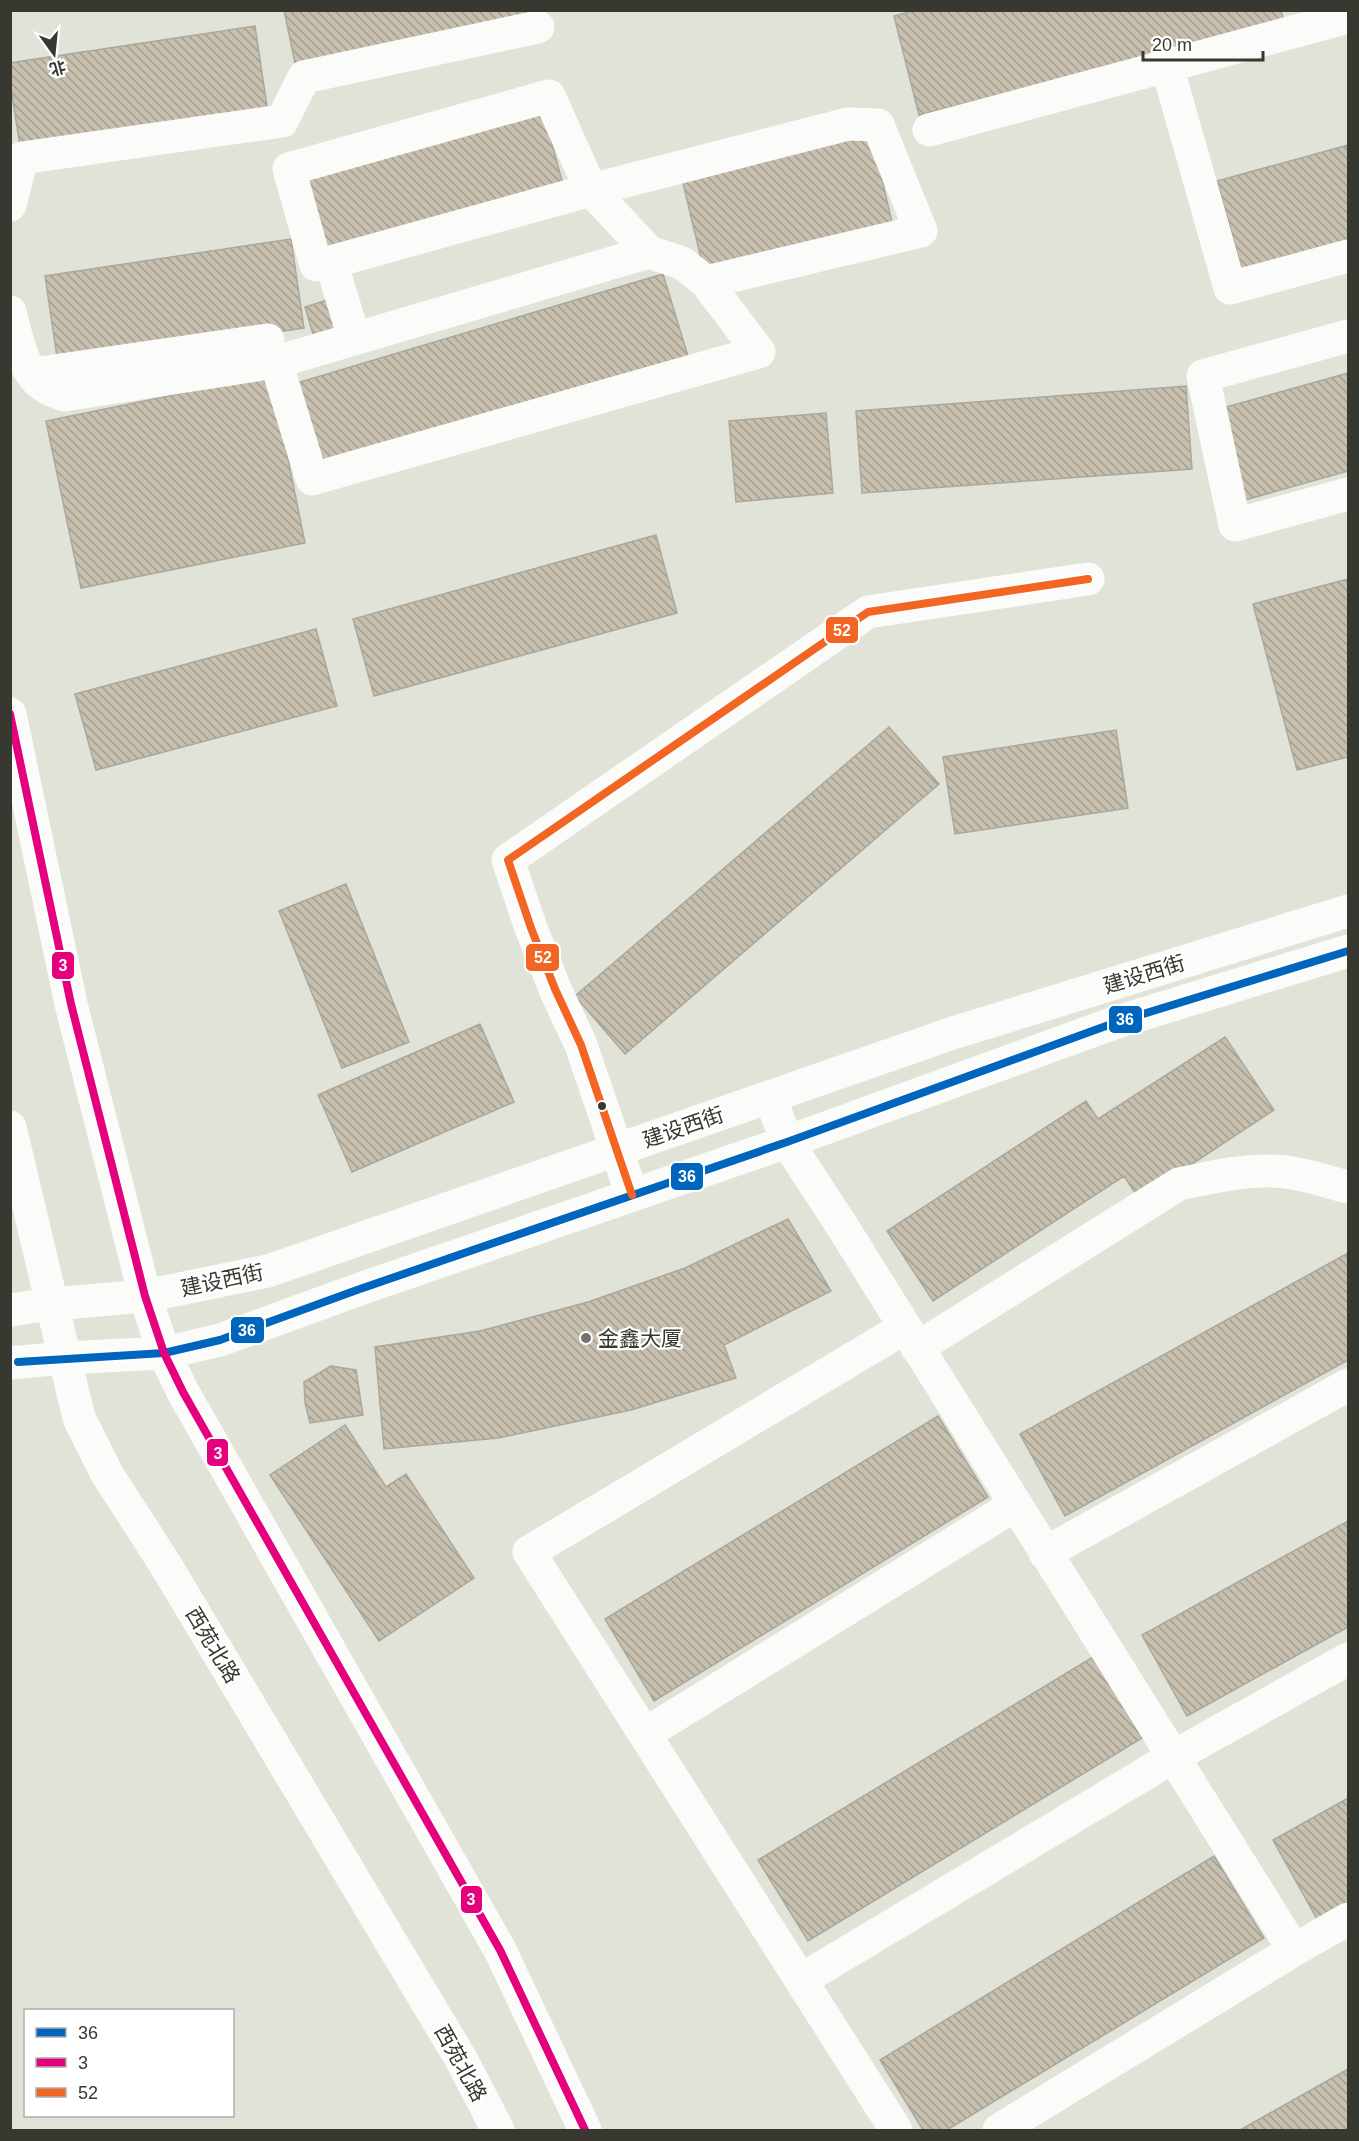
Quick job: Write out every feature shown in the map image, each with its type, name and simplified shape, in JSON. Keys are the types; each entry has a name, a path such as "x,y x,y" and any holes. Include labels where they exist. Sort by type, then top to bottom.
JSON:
{"street":[{"path":"929,130 1167,66 1306,19 1348,17"},
{"path":"10,205 16,153 282,121 304,77 538,27"},
{"path":"1167,66 1230,288 1348,256"},
{"path":"272,351 312,479 759,352 706,282 682,262 649,252 591,190 549,96 290,169 316,266 591,190 848,124 878,125 921,231 706,282"},
{"path":"10,312 28,369 45,387 64,395 272,351 354,338 649,252"},
{"path":"331,262 354,338"},
{"path":"1348,336 1203,376 1235,525 1348,494"},
{"path":"632,1195 581,1046 531,928 508,860 868,612 1088,579"},
{"path":"10,714 71,1004 145,1296 164,1353 183,1392 500,1950 585,2130"},
{"name":"建设西街","path":"10,1310 145,1296 268,1271 953,1033 1348,911"},
{"name":"建设西街","path":"10,1363 164,1353 220,1340 787,1142 1117,1022 1348,951"},
{"path":"770,1097 787,1142 837,1218 1294,1950"},
{"name":"西苑北路","path":"10,1127 79,1418 107,1474 171,1574 449,2039 498,2130"},
{"path":"896,2130 529,1552 911,1338 1179,1184 1227,1174 1272,1170 1348,1187"},
{"path":"1045,1553 1348,1385"},
{"path":"645,1734 1015,1505"},
{"path":"801,1980 1173,1756 1348,1659"},
{"path":"999,2130 1348,1919"}],"building":[{"path":"284,10 537,10 538,16 296,68"},
{"path":"916,10 1281,10 1284,23 919,115 894,16"},
{"path":"255,26 268,113 21,152 10,83 10,63"},
{"path":"543,110 565,192 321,258 299,176"},
{"path":"871,133 892,222 703,267 682,179"},
{"path":"1348,145 1348,243 1243,273 1217,181"},
{"path":"291,239 304,328 58,364 45,276"},
{"path":"663,274 688,356 314,467 290,385"},
{"path":"334,298 345,331 315,341 305,307"},
{"path":"1348,373 1348,471 1245,500 1219,409"},
{"path":"271,375 305,543 81,588 46,421"},
{"path":"1186,386 1192,469 862,493 856,411"},
{"path":"826,413 833,493 736,502 729,421"},
{"path":"656,535 677,613 374,696 353,619"},
{"path":"1348,579 1348,757 1297,770 1253,604"},
{"path":"316,629 337,706 96,770 75,694"},
{"path":"889,727 939,784 625,1054 575,996"},
{"path":"1116,730 1128,808 955,834 943,757"},
{"path":"346,884 409,1042 342,1068 279,911"},
{"path":"480,1024 514,1102 352,1172 318,1095"},
{"path":"1225,1037 1274,1110 1139,1199 1124,1176 933,1301 887,1231 1086,1101 1098,1119"},
{"name":"金鑫大厦","path":"788,1219 831,1291 724,1345 736,1378 631,1410 498,1438 384,1449 375,1347 480,1331 588,1302 685,1268"},
{"path":"1348,1253 1348,1360 1065,1516 1020,1434"},
{"path":"331,1366 356,1370 363,1415 310,1423 305,1403 304,1382"},
{"path":"938,1416 988,1497 654,1701 605,1619"},
{"path":"345,1425 386,1487 406,1474 474,1578 379,1641 270,1475"},
{"path":"1348,1521 1348,1627 1187,1716 1142,1635"},
{"path":"1093,1657 1142,1738 808,1941 758,1860"},
{"path":"1348,1798 1348,1904 1318,1921 1273,1840"},
{"path":"1214,1856 1264,1938 947,2130 923,2130 880,2060"},
{"path":"1348,2069 1348,2130 1240,2130"}],"transit line":[{"name":"52","path":"632,1195 581,1045 555,989 508,860 868,612 1088,579"},
{"name":"3","path":"10,714 71,1004 145,1296 164,1353 183,1392 500,1950 585,2130"},
{"name":"36","path":"18,1362 164,1353 220,1340 357,1290 787,1142 1117,1022 1348,951"}],"place":[{"name":"金鑫大厦","path":"586,1338"}]}
